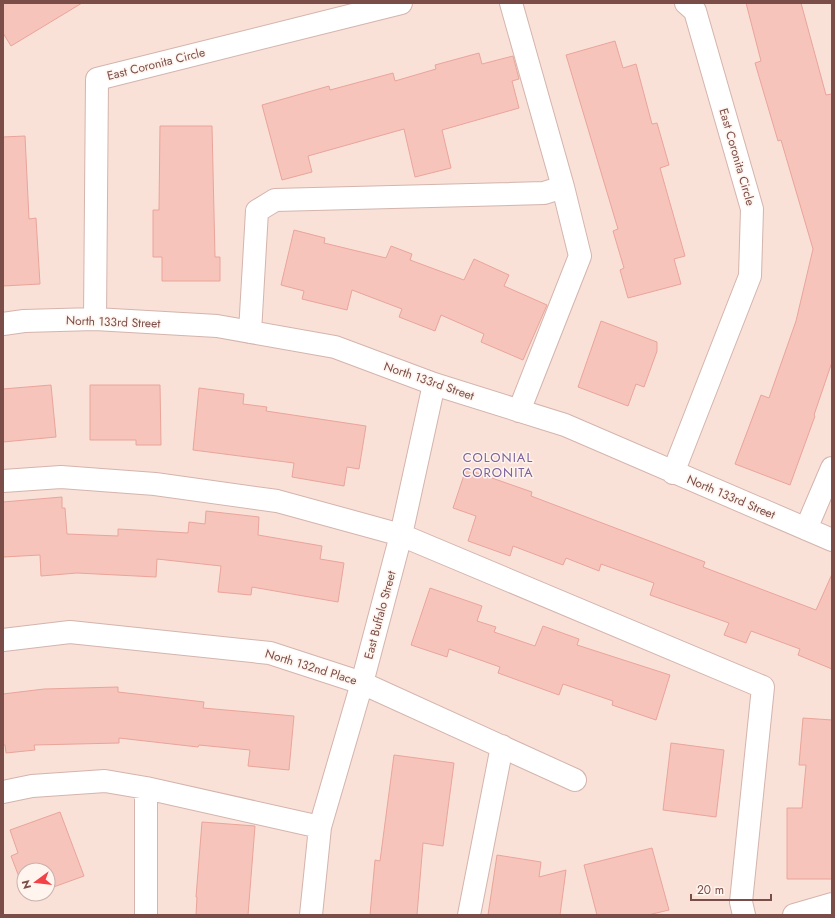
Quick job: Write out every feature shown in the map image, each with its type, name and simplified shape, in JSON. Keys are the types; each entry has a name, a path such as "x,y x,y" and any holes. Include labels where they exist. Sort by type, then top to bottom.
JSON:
{"street":[{"name":"East Coronita Circle","path":"95,319 97,79 401,3"},
{"path":"510,3 563,187 580,256 519,411"},
{"name":"East Coronita Circle","path":"673,473 750,276 752,209 696,11 686,3"},
{"path":"250,332 257,211 274,200 544,193 563,187"},
{"name":"North 133rd Street","path":"3,324 24,321 95,319 217,326 335,347 434,384 565,425 673,473 832,540"},
{"name":"East Buffalo Street","path":"311,915 320,827 362,683 401,535 434,384"},
{"path":"806,529 832,468"},
{"path":"3,481 60,477 162,485 277,501 401,535 763,687 741,902 744,915"},
{"name":"North 132nd Place","path":"3,640 70,632 270,653 362,683 575,780"},
{"path":"469,915 502,746"},
{"path":"3,792 32,786 105,781 146,788 320,827"},
{"path":"146,788 146,915"},
{"path":"794,915 832,904"}],"shaded area":[{"path":"3,3 832,3 832,915 3,915"}],"building":[{"path":"3,3 82,3 11,46 3,33"},
{"path":"746,3 801,3 826,95 832,94 832,362 814,415 815,416 790,485 735,464 761,395 769,398 796,321 813,249 781,140 778,141 755,63 761,61"},
{"path":"615,41 623,68 636,64 652,124 657,123 669,165 660,168 685,256 674,259 681,284 628,298 620,270 624,268 613,231 618,229 566,55"},
{"path":"479,53 482,64 513,56 519,79 512,81 519,108 442,130 451,168 415,177 404,129 308,156 312,172 282,180 262,105 329,86 330,90 393,73 395,81 436,69 435,65"},
{"path":"160,126 212,126 215,257 220,257 220,281 162,281 162,257 153,257 153,210 159,210"},
{"path":"25,136 29,219 36,218 40,284 3,286 3,137"},
{"path":"294,230 325,238 324,243 386,258 391,246 412,254 410,260 464,280 474,259 509,275 504,286 547,305 523,360 481,342 484,334 441,315 435,331 399,317 402,309 352,290 347,310 302,299 304,291 281,285"},
{"path":"601,321 657,342 657,351 644,387 636,384 628,406 578,387"},
{"path":"51,385 56,437 3,442 3,389"},
{"path":"90,385 160,385 161,445 136,445 136,440 90,440"},
{"path":"199,388 244,394 243,404 267,407 266,411 366,426 359,469 347,467 344,486 292,477 294,463 193,450"},
{"path":"466,469 532,492 531,496 705,562 703,567 816,610 832,574 832,669 798,655 800,649 751,631 746,643 724,635 729,623 650,595 654,583 601,564 599,571 566,558 563,565 513,546 510,556 468,541 476,516 453,508"},
{"path":"62,497 62,508 65,508 67,534 118,536 118,529 188,533 189,522 205,524 206,511 259,517 258,535 322,546 320,559 344,563 338,602 252,587 251,595 218,592 221,566 157,559 156,577 77,573 41,576 40,555 3,557 3,502"},
{"path":"430,588 482,606 477,621 496,627 494,632 535,646 543,626 579,639 577,645 670,675 656,720 612,705 613,701 563,684 559,695 498,673 500,667 449,649 447,657 411,645"},
{"path":"118,687 118,692 204,702 203,708 294,716 289,770 248,766 250,750 199,745 198,747 119,738 119,743 34,745 35,750 6,753 5,745 3,745 3,694 44,689"},
{"path":"803,718 832,720 832,879 787,879 787,808 802,808 806,765 799,765"},
{"path":"671,743 724,750 716,817 663,810"},
{"path":"394,755 454,763 443,846 423,843 417,915 370,915 375,860 380,861"},
{"path":"60,812 84,876 56,886 56,862 16,862 16,869 11,856 18,853 10,830"},
{"path":"202,822 255,826 248,915 196,915"},
{"path":"652,848 669,910 648,915 597,915 584,865"},
{"path":"497,855 541,862 539,877 566,870 560,915 488,915"}],"district":[{"name":"COLONIAL CORONITA","path":"498,464"}]}
